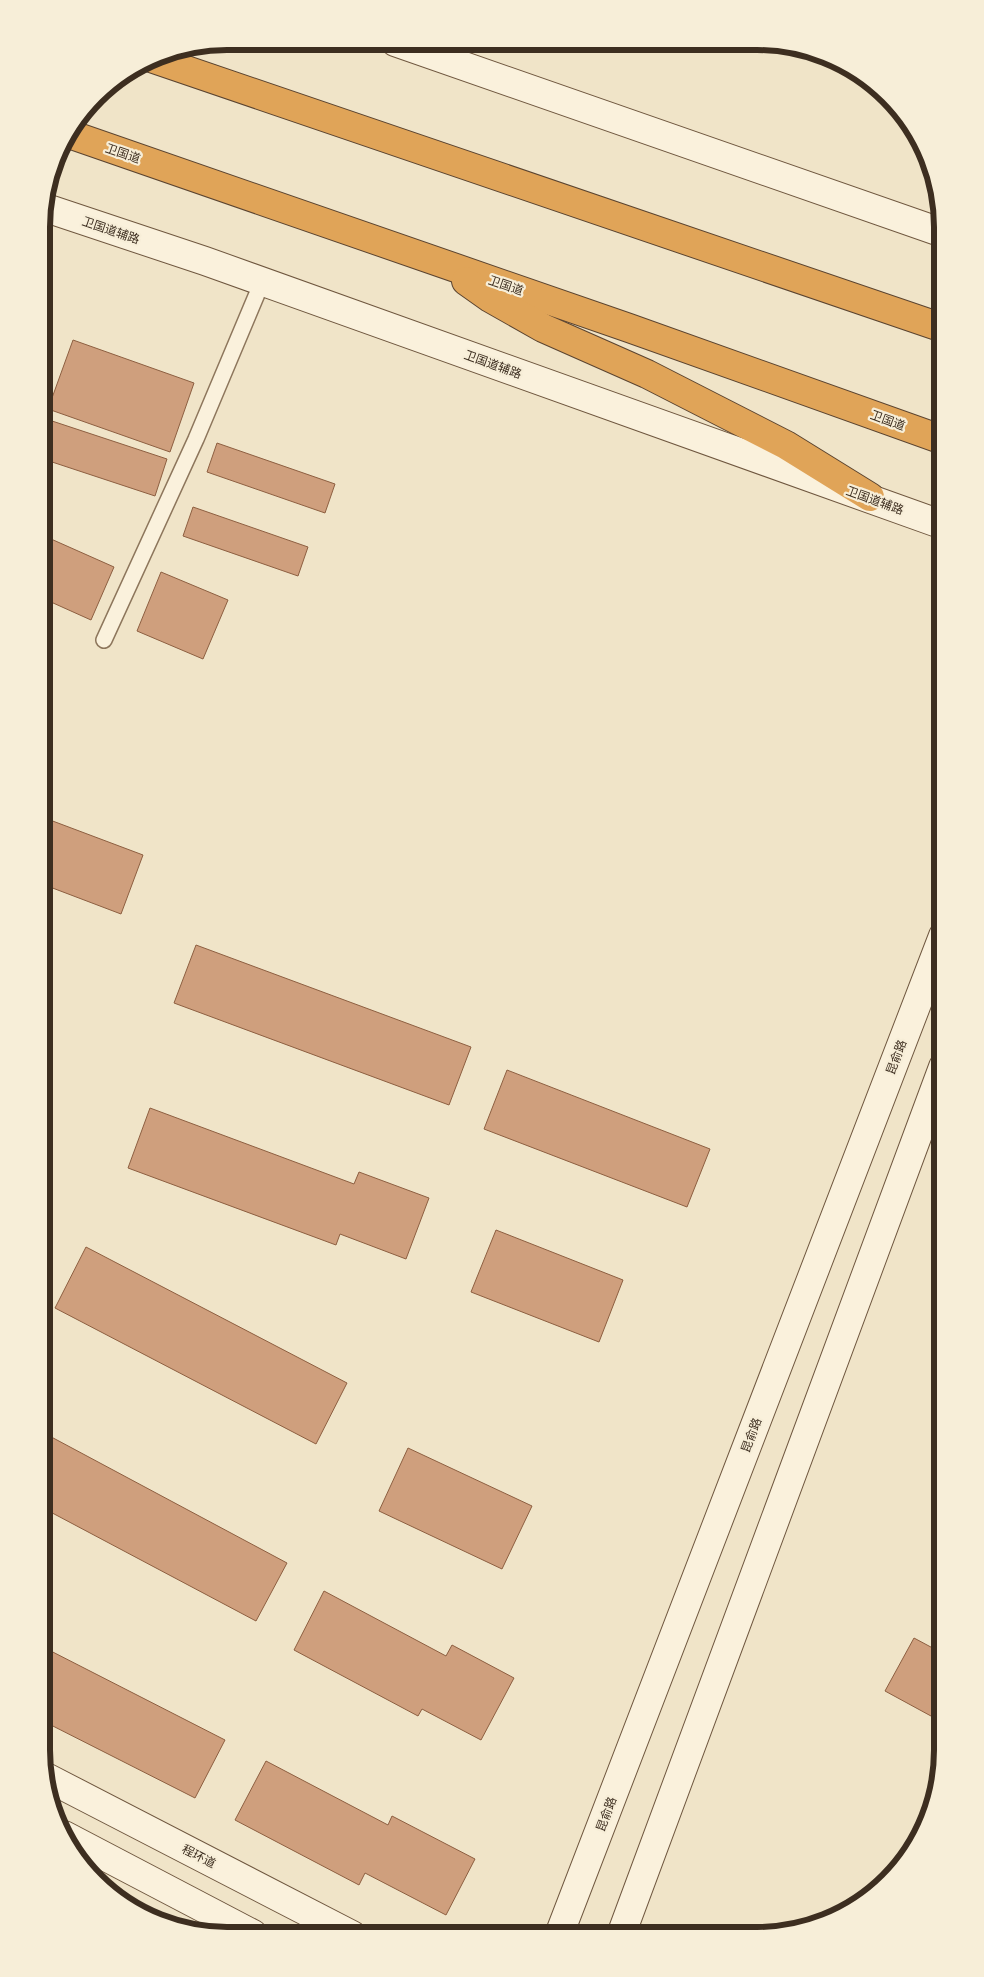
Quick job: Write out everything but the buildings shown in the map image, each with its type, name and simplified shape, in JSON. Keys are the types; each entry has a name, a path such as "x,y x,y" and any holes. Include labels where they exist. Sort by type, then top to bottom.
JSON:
{"highway":[{"path":"162,62 934,325"},
{"name":"卫国道","path":"75,136 438,261 934,437"},
{"path":"438,261 490,298 543,328 647,374 786,445 870,497"}],"street":[{"path":"418,50 934,230"},
{"name":"卫国道辅路","path":"51,210 262,282 870,497 934,522"},
{"name":"昆俞路","path":"562,1927 934,957"},
{"path":"624,1927 934,1088"},
{"name":"程环道","path":"53,1779 338,1927"},
{"path":"75,1841 240,1927"}],"lane":[{"path":"104,640 196,439 262,282"}]}
